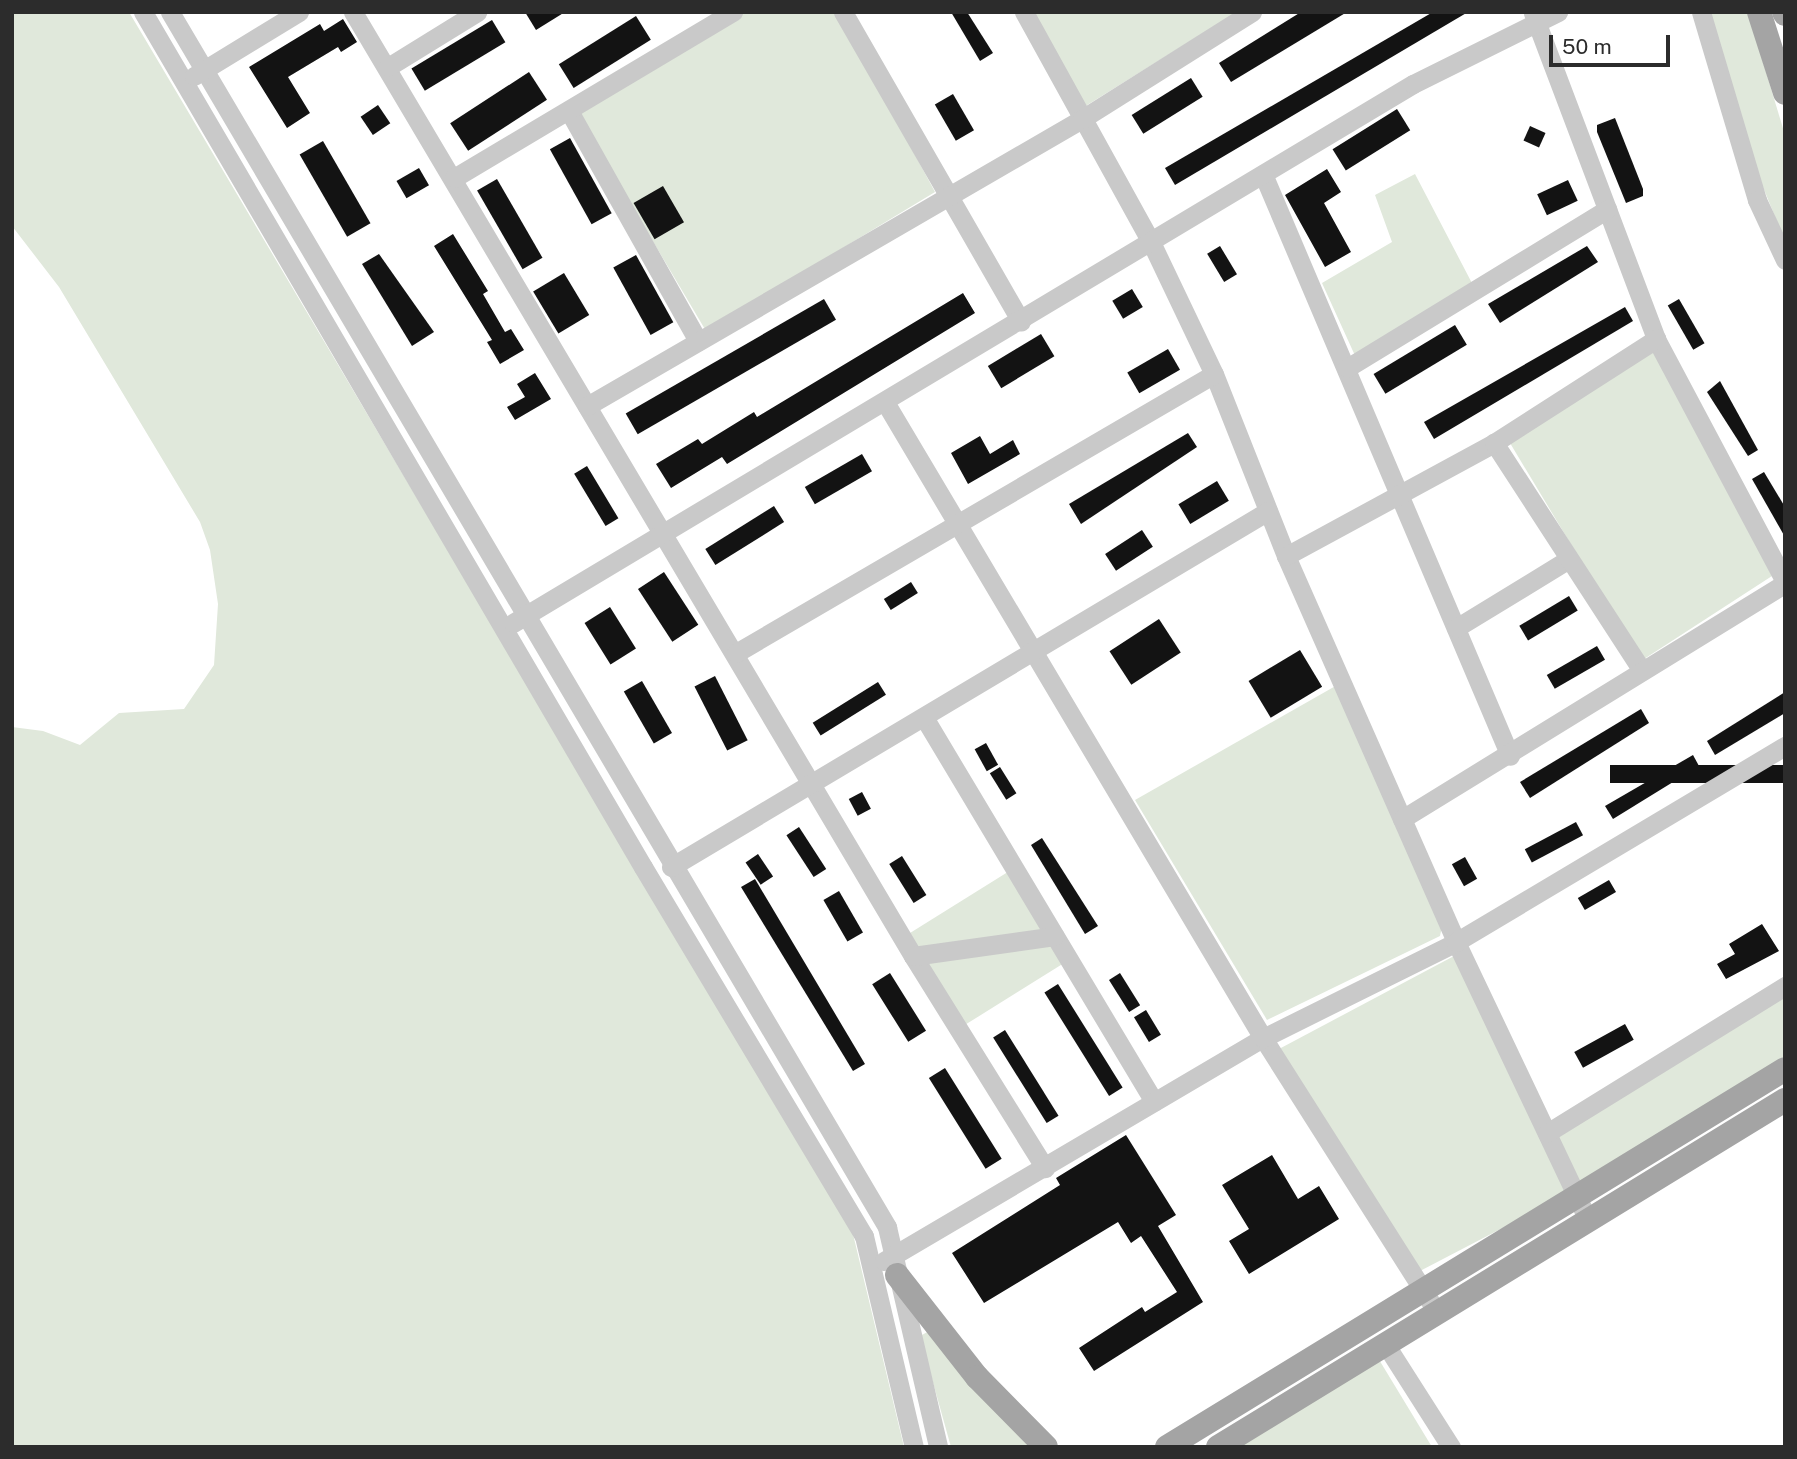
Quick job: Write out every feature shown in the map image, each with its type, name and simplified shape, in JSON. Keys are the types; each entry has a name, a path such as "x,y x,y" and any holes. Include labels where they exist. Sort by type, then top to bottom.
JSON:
{"main road":[{"path":"1775,16 1785,93"},
{"path":"1218,1447 1428,1302 1582,1208 1785,1069"},
{"path":"1582,1208 1785,1100"},
{"path":"896,1266 977,1377 1046,1447"},
{"path":"1167,1447 1385,1332"}],"street":[{"path":"143,12 503,628 864,1236 914,1447"},
{"path":"170,12 671,867 887,1227 938,1447"},
{"path":"184,82 299,12"},
{"path":"353,12 736,653 913,956 1045,1168"},
{"path":"388,67 477,12"},
{"path":"454,178 733,12"},
{"path":"843,12 1021,321"},
{"path":"1024,12 1150,240 1214,374 1286,556 1456,942 1582,1208"},
{"path":"587,405 1082,119 1252,12"},
{"path":"503,628 525,618 1413,84 1535,17 1558,12"},
{"path":"1701,12 1757,200 1785,260"},
{"path":"1402,819 1510,756 1641,669 1785,583 1656,339 1535,17"},
{"path":"569,111 698,341"},
{"path":"1263,174 1510,756"},
{"path":"1347,368 1607,209"},
{"path":"1286,556 1494,443 1656,339"},
{"path":"736,653 1214,374"},
{"path":"885,401 1263,1038 1428,1302"},
{"path":"1494,443 1641,669"},
{"path":"671,867 1035,654 1268,511"},
{"path":"1456,628 1569,559"},
{"path":"925,719 1154,1102"},
{"path":"871,1265 896,1266 1045,1168 1263,1038 1456,942 1785,746"},
{"path":"913,956 1055,936"},
{"path":"1547,1133 1785,986"},
{"path":"1385,1332 1451,1447"}],"shaded area":[{"path":"12,12 129,12 853,1234 904,1447 12,1447 12,727 43,731 80,745 119,713 184,709 214,665 218,604 210,550 200,522 59,287 12,226"},
{"path":"744,12 838,12 935,192 706,331 577,113"},
{"path":"1033,12 1237,12 1084,107"},
{"path":"1708,12 1748,12 1785,135 1785,241 1754,165"},
{"path":"1415,174 1474,287 1357,360 1322,283 1392,242 1375,195"},
{"path":"1656,347 1772,576 1641,661 1510,443"},
{"path":"1339,684 1443,921 1440,936 1267,1020 1135,800"},
{"path":"1011,870 1068,961 966,1024 909,934"},
{"path":"1454,956 1568,1194 1420,1271 1279,1049"},
{"path":"1785,989 1785,1057 1580,1185 1556,1131"},
{"path":"931,1330 1038,1447 951,1447 920,1336"},
{"path":"1378,1358 1432,1447 1236,1447"}],"building":[{"path":"525,12 565,12 536,30"},
{"path":"951,12 967,12 993,53 980,61"},
{"path":"1301,12 1347,12 1231,82 1219,63"},
{"path":"1433,12 1468,12 1175,185 1165,168"},
{"path":"636,16 651,40 574,88 559,64"},
{"path":"343,19 357,42 341,52 338,47 288,77 310,113 287,128 249,67 320,24 324,31"},
{"path":"492,20 505,42 425,91 411,68"},
{"path":"529,72 547,100 468,151 450,123"},
{"path":"1191,78 1203,97 1143,134 1132,115"},
{"path":"953,94 974,130 956,141 935,104"},
{"path":"378,105 390,123 373,135 361,117"},
{"path":"1397,109 1410,130 1346,170 1333,149"},
{"path":"1615,118 1643,189 1643,196 1626,203 1597,132 1597,125"},
{"path":"1530,126 1546,133 1539,148 1523,141"},
{"path":"570,138 612,213 592,224 550,149"},
{"path":"323,141 370,223 347,237 300,154"},
{"path":"419,168 429,185 406,198 396,181"},
{"path":"1327,169 1341,192 1324,203 1351,252 1325,267 1285,195"},
{"path":"497,179 542,258 523,269 477,191"},
{"path":"1568,180 1578,201 1547,215 1537,194"},
{"path":"663,186 684,222 655,239 634,203"},
{"path":"453,234 488,291 483,294 505,332 511,329 524,350 500,364 487,342 492,340 434,246"},
{"path":"1220,246 1237,274 1224,282 1207,254"},
{"path":"1587,246 1598,262 1500,323 1488,304"},
{"path":"379,254 434,332 412,346 362,264"},
{"path":"636,255 673,322 651,335 613,268"},
{"path":"564,273 589,315 558,334 533,292"},
{"path":"1132,289 1143,307 1123,319 1112,301"},
{"path":"963,293 975,313 727,464 722,457 671,488 656,464 698,439 702,444 754,412 757,417"},
{"path":"824,299 836,320 638,434 626,414"},
{"path":"1679,299 1704,343 1693,350 1668,306"},
{"path":"1625,307 1633,321 1434,439 1424,422"},
{"path":"1455,325 1467,345 1385,394 1374,374"},
{"path":"1041,334 1054,356 1001,388 988,366"},
{"path":"1168,349 1180,370 1139,393 1127,372"},
{"path":"535,373 551,399 515,420 507,407 525,397 517,384"},
{"path":"1720,381 1758,450 1748,456 1707,392"},
{"path":"1188,433 1197,447 1081,524 1069,504"},
{"path":"980,436 990,454 1013,440 1020,454 968,484 951,453"},
{"path":"862,454 872,471 815,504 805,487"},
{"path":"587,466 618,518 606,526 574,474"},
{"path":"1764,472 1785,507 1785,537 1752,479"},
{"path":"1217,481 1229,501 1190,524 1178,504"},
{"path":"774,506 784,522 715,565 705,549"},
{"path":"1142,530 1153,547 1116,571 1105,554"},
{"path":"664,572 698,625 672,642 638,589"},
{"path":"911,582 918,593 891,610 884,599"},
{"path":"1569,596 1578,611 1528,640 1519,626"},
{"path":"610,607 636,649 611,664 585,623"},
{"path":"1159,619 1181,653 1131,685 1110,651"},
{"path":"1597,646 1605,660 1555,689 1547,675"},
{"path":"1300,650 1322,687 1271,718 1249,681"},
{"path":"715,676 748,740 727,751 695,686"},
{"path":"642,681 672,733 654,743 624,692"},
{"path":"878,682 886,695 821,736 813,723"},
{"path":"1785,692 1785,713 1715,755 1707,741"},
{"path":"1641,709 1649,723 1530,798 1520,782"},
{"path":"986,743 998,765 987,771 975,749"},
{"path":"1693,755 1699,766 1613,819 1605,806"},
{"path":"1610,765 1785,765 1785,783 1610,783"},
{"path":"1000,767 1016,793 1006,800 990,773"},
{"path":"862,792 871,809 858,816 849,799"},
{"path":"1576,822 1583,835 1532,862 1525,849"},
{"path":"799,827 826,869 814,877 786,835"},
{"path":"1042,838 1098,926 1085,934 1031,845"},
{"path":"758,854 773,876 761,885 746,862"},
{"path":"902,856 926,895 914,903 889,864"},
{"path":"1465,857 1477,879 1464,886 1452,864"},
{"path":"755,879 865,1064 853,1071 741,887"},
{"path":"1609,880 1616,892 1585,910 1578,898"},
{"path":"839,891 863,933 847,942 823,900"},
{"path":"1762,924 1779,951 1726,979 1717,964 1735,954 1729,944"},
{"path":"890,973 926,1031 908,1042 872,984"},
{"path":"1120,973 1140,1005 1129,1012 1109,980"},
{"path":"1058,984 1123,1087 1109,1096 1044,992"},
{"path":"1146,1010 1161,1035 1149,1042 1134,1017"},
{"path":"1625,1024 1634,1040 1583,1068 1574,1052"},
{"path":"1005,1030 1059,1116 1047,1123 993,1037"},
{"path":"945,1068 1002,1159 986,1169 929,1078"},
{"path":"1126,1135 1176,1215 1158,1226 1203,1302 1094,1371 1079,1348 1142,1307 1145,1312 1177,1292 1141,1236 1131,1243 1118,1222 984,1303 952,1253 1060,1185 1056,1178"},
{"path":"1272,1155 1298,1199 1319,1186 1339,1219 1249,1274 1229,1241 1249,1229 1222,1185"}]}
